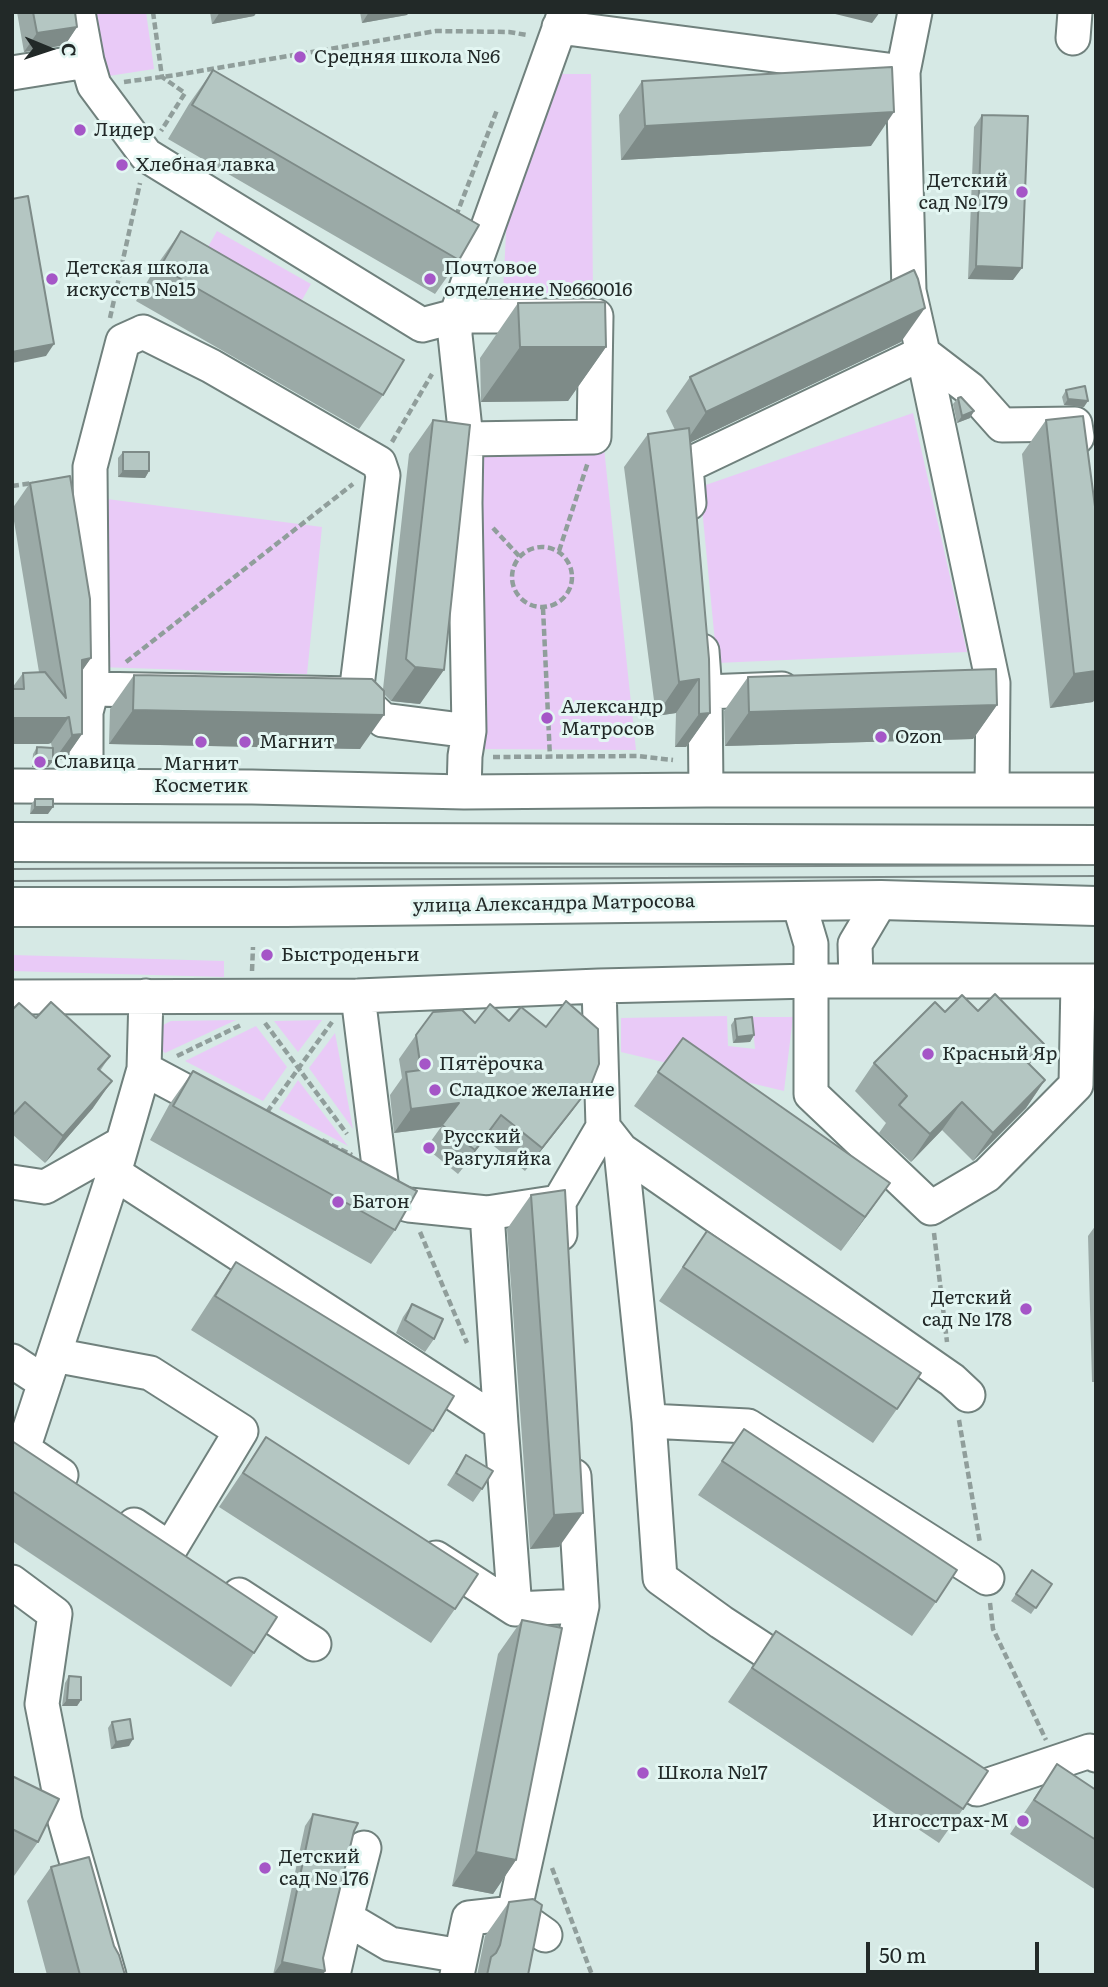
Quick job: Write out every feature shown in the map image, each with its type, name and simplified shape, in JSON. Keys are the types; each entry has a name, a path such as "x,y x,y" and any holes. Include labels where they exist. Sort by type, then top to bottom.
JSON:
{"highway":[{"path":"12,842 1096,845"},
{"name":"улица Александра Матросова","path":"12,907 286,907 798,900 1096,906"}],"street":[{"path":"78,12 94,85 146,155 422,325 455,326 596,316 594,437 466,439"},
{"path":"915,12 903,72 909,291 923,353 979,684 992,789"},
{"path":"464,792 467,743 466,439 455,326 551,21 903,72"},
{"path":"12,73 87,61"},
{"path":"86,785 86,712 92,689 90,467 123,341 144,332 211,366 379,463 383,475 356,694"},
{"path":"923,353 970,388 1002,425 1086,421 1080,464"},
{"path":"692,532 686,466 923,353"},
{"path":"700,625 705,692 706,774"},
{"path":"705,692 815,688"},
{"path":"92,689 356,694 383,720 467,743"},
{"path":"12,786 464,792 706,774 992,789 1096,790"},
{"path":"12,997 358,996 812,981 1087,981 1076,1085 987,1174 931,1208 811,1094 812,981 811,944 798,900"},
{"path":"856,981 855,944 881,900"},
{"path":"599,986 612,1139 649,1421 660,1578 721,1622 826,1690"},
{"path":"146,996 155,1065 117,1158 23,1449 314,1644"},
{"path":"358,996 396,1201"},
{"path":"155,1065 254,1113"},
{"path":"352,1168 396,1201 487,1213 559,1202 612,1139"},
{"path":"612,1139 952,1380 968,1395"},
{"path":"12,1181 45,1187 117,1158"},
{"path":"117,1158 501,1424"},
{"path":"559,1202 562,1258"},
{"path":"487,1213 515,1609"},
{"path":"12,1361 49,1369 150,1373 252,1438 192,1564"},
{"path":"649,1421 748,1426 987,1578"},
{"path":"514,1913 582,1606 573,1453"},
{"path":"412,1542 515,1609 582,1606"},
{"path":"12,1582 55,1614 42,1704 65,1821 109,1975"},
{"path":"908,1743 977,1789 1090,1751 1096,1755"},
{"path":"33,1805 65,1821"},
{"path":"333,1975 364,1848"},
{"path":"346,1918 390,1944 459,1965 469,1918 514,1913 545,1935"}],"path":[{"path":"108,325 146,155 186,93 162,77 153,12"},
{"path":"162,77 436,31 509,32 527,35 551,21"},
{"path":"455,217 502,100"},
{"path":"92,689 379,463 455,326"},
{"path":"559,551 593,448 594,437"},
{"path":"12,486 35,483"},
{"path":"538,546 559,551 566,557 572,575 568,594 553,606 543,608 525,602 517,595 511,575 519,556 538,546"},
{"path":"543,608 550,758"},
{"path":"467,743 550,758 637,756 699,764 706,774"},
{"path":"252,976 253,947"},
{"path":"260,1016 352,1142"},
{"path":"254,1113 298,1068 336,1016 339,1030"},
{"path":"155,1065 248,1021"},
{"path":"254,1113 278,1118"},
{"path":"312,1135 352,1168"},
{"path":"396,1201 468,1347"},
{"path":"987,1578 993,1629 1058,1762"},
{"path":"550,1861 592,1975"}],"shaded area":[{"path":"90,12 146,12 154,69 102,77"},
{"path":"551,74 591,74 593,300 503,293 507,213"},
{"path":"217,231 311,284 285,330 191,277"},
{"path":"913,413 967,652 717,663 700,487"},
{"path":"604,448 636,750 476,749 478,451"},
{"path":"107,499 322,527 307,674 99,667"},
{"path":"12,955 224,961 224,977 12,971"},
{"path":"727,1016 728,1046 755,1049 752,1017 793,1017 784,1091 621,1052 621,1018"},
{"path":"236,1020 165,1053 160,1048 161,1026 171,1021"},
{"path":"322,1020 298,1052 274,1021"},
{"path":"256,1026 287,1067 263,1101 185,1061"},
{"path":"335,1033 353,1129 309,1068"},
{"path":"298,1080 348,1146 279,1109"}],"building":[{"path":"33,12 75,12 77,27 37,33"},
{"path":"892,67 894,112 645,126 642,81"},
{"path":"213,70 479,225 459,260 192,105"},
{"path":"982,115 1028,116 1022,268 976,266"},
{"path":"28,196 54,344 12,352 12,199"},
{"path":"181,231 404,360 383,395 160,267"},
{"path":"914,270 925,308 706,412 690,377"},
{"path":"605,302 606,347 520,347 518,303"},
{"path":"1085,386 1088,401 1068,399 1066,390"},
{"path":"961,397 974,411 962,416 958,398"},
{"path":"1083,416 1096,514 1096,671 1074,674 1046,420"},
{"path":"433,420 470,425 444,670 415,667 406,659"},
{"path":"689,428 709,659 710,713 699,714 699,679 679,682 648,434"},
{"path":"123,452 149,452 149,471 123,471"},
{"path":"70,476 90,599 91,658 82,660 82,734 72,735 69,717 12,718 12,689 24,689 23,673 45,672 66,698 30,483"},
{"path":"996,669 997,705 749,712 748,677"},
{"path":"134,675 372,679 384,691 384,715 133,710"},
{"path":"37,747 53,748 53,761 36,761"},
{"path":"35,799 53,799 53,807 35,807"},
{"path":"995,994 1044,1044 1026,1061 1045,1080 993,1133 962,1102 930,1134 899,1105 907,1096 874,1063 935,1002 945,1012 962,995 978,1011"},
{"path":"566,1001 598,1029 599,1064 590,1087 542,1148 501,1115 475,1150 442,1125 459,1103 411,1109 406,1072 421,1070 416,1035 433,1012 462,1010 475,1023 490,1004 509,1021 521,1007 546,1027"},
{"path":"51,1002 110,1056 98,1069 112,1081 63,1136 25,1102 12,1116 12,1010 19,1003 36,1018"},
{"path":"752,1017 754,1035 737,1037 735,1019"},
{"path":"683,1038 890,1183 865,1217 658,1072"},
{"path":"193,1071 417,1191 395,1230 173,1106"},
{"path":"565,1190 583,1513 554,1515 531,1195"},
{"path":"707,1231 921,1373 897,1409 683,1267"},
{"path":"236,1262 454,1396 433,1431 215,1296"},
{"path":"412,1304 443,1319 434,1339 405,1320"},
{"path":"744,1429 957,1570 936,1602 722,1461"},
{"path":"266,1437 478,1574 455,1609 243,1473"},
{"path":"12,1441 277,1617 254,1653 12,1491"},
{"path":"466,1455 493,1471 482,1489 456,1473"},
{"path":"1032,1570 1052,1584 1036,1608 1016,1594"},
{"path":"522,1620 562,1628 516,1860 476,1852"},
{"path":"776,1631 988,1771 963,1809 752,1668"},
{"path":"69,1676 81,1677 81,1700 67,1700"},
{"path":"130,1719 133,1739 116,1742 112,1722"},
{"path":"1057,1764 1096,1790 1096,1840 1034,1800"},
{"path":"12,1776 59,1799 38,1842 12,1829"},
{"path":"313,1814 358,1823 323,1958 325,1971 282,1962"},
{"path":"89,1857 125,1975 80,1975 51,1867"},
{"path":"533,1899 542,1905 528,1975 487,1975 491,1957 500,1945 509,1902"}],"tram line":[{"path":"12,869 1096,865"},
{"path":"12,881 1096,876"}],"place":[{"name":"Средняя школа №6","path":"300,57"},
{"name":"Лидер","path":"80,130"},
{"name":"Хлебная лавка","path":"122,165"},
{"name":"Детский сад № 179","path":"1022,192"},
{"name":"Детская школа искусств №15","path":"52,279"},
{"name":"Почтовое отделение №660016","path":"430,279"},
{"name":"Александр Матросов","path":"547,718"},
{"name":"Ozon","path":"881,737"},
{"name":"Магнит Косметик","path":"201,742"},
{"name":"Магнит","path":"245,742"},
{"name":"Славица","path":"40,762"},
{"name":"Быстроденьги","path":"267,955"},
{"name":"Красный Яр","path":"928,1054"},
{"name":"Пятёрочка","path":"425,1064"},
{"name":"Сладкое желание","path":"435,1090"},
{"name":"Русский Разгуляйка","path":"429,1148"},
{"name":"Батон","path":"338,1202"},
{"name":"Детский сад № 178","path":"1026,1309"},
{"name":"Школа №17","path":"643,1773"},
{"name":"Ингосстрах-М","path":"1023,1821"},
{"name":"Детский сад № 176","path":"265,1868"}]}
